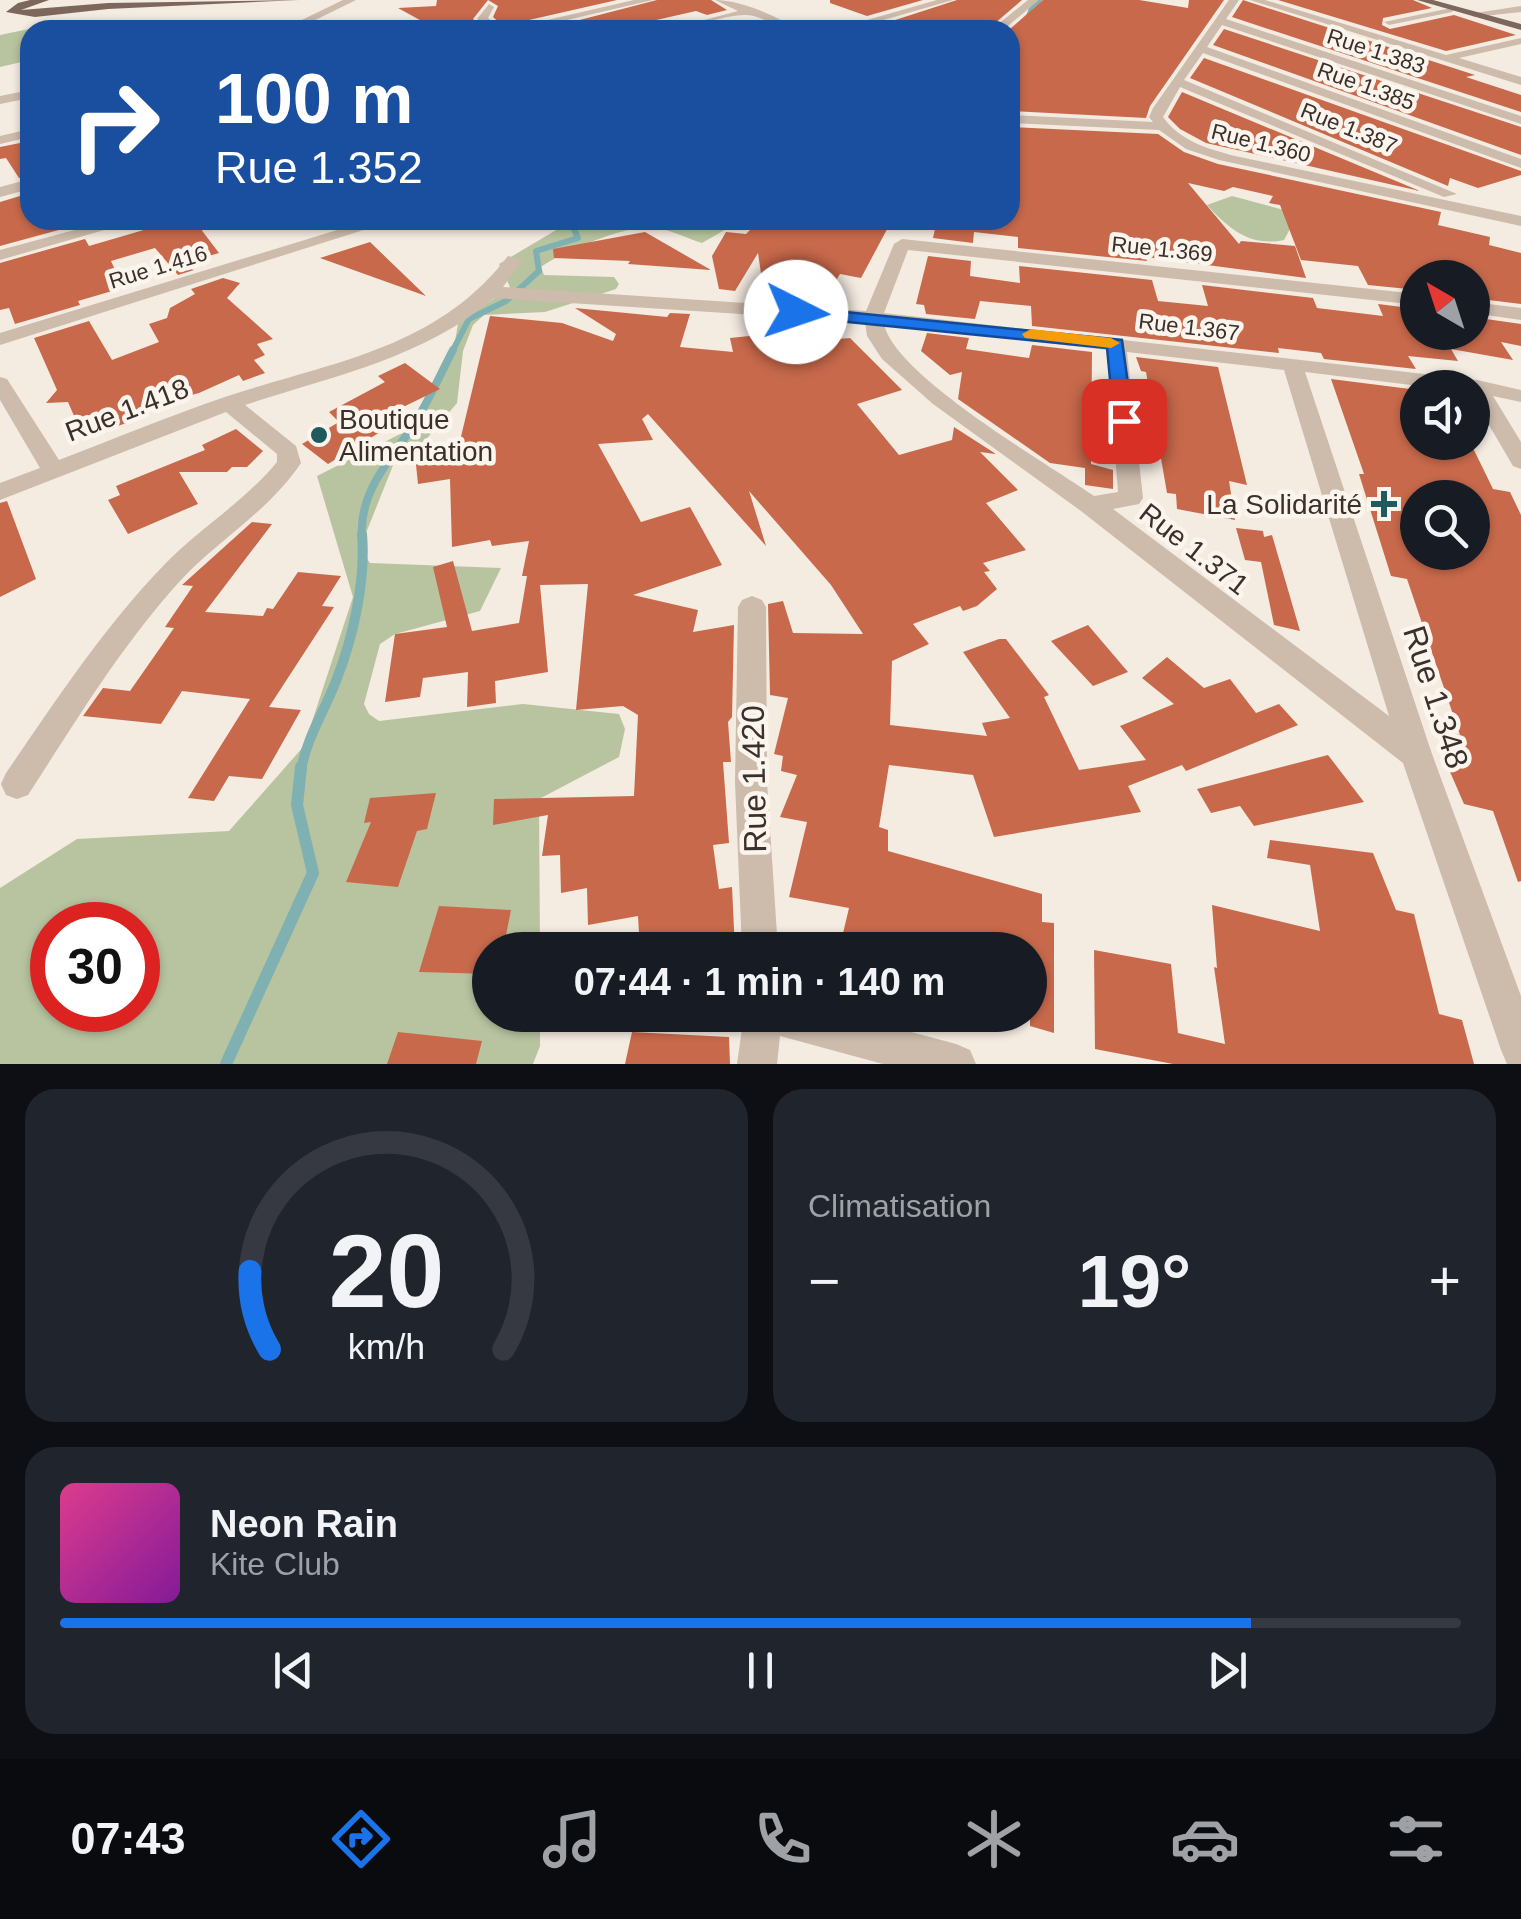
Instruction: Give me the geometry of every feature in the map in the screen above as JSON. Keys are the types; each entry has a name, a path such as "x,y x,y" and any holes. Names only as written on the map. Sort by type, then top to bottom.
{"main road":[{"path":"12,13 12,9 26,2 44,0"},
{"path":"0,19 108,6 294,0"},
{"path":"1422,0 1521,27"},
{"path":"52,12 71,1 108,6"},
{"path":"0,19 12,13 35,14"}],"street":[{"path":"308,20 352,0"},
{"path":"555,20 648,0"},
{"path":"720,0 770,20"},
{"path":"874,20 948,0"},
{"path":"1009,20 1034,0"},
{"path":"1161,126 1156,117 1176,81 1234,0"},
{"path":"1255,0 1521,81"},
{"path":"483,20 489,7"},
{"path":"1389,22 1452,9"},
{"path":"1474,14 1521,9"},
{"path":"713,20 750,11"},
{"name":"Rue 1.383","path":"1218,20 1521,120"},
{"path":"1446,58 1521,41"},
{"name":"Rue 1.385","path":"1198,46 1521,164"},
{"name":"Rue 1.387","path":"1176,81 1513,219"},
{"path":"1020,119 1161,126"},
{"name":"Rue 1.360","path":"1161,126 1193,147 1235,160 1513,219"},
{"path":"0,255 94,230"},
{"name":"Rue 1.416","path":"0,339 354,230"},
{"name":"Rue 1.369","path":"872,317 902,244 1400,298"},
{"path":"229,404 369,361 418,339 491,292 514,260"},
{"name":"Rue 1.367","path":"491,292 872,317 1400,377"},
{"path":"1490,310 1521,314"},
{"name":"Rue 1.371","path":"872,317 878,338 906,371 1090,505 1416,754"},
{"path":"1090,505 1131,498 1116,344"},
{"name":"Rue 1.348","path":"1292,364 1416,754 1521,1050"},
{"path":"0,382 54,471"},
{"name":"Rue 1.367","path":"1490,389 1521,396"},
{"name":"Rue 1.418","path":"0,492 229,404 288,451 289,463 276,482 172,574 86,683 17,784"},
{"path":"1490,408 1521,461"},
{"name":"Rue 1.420","path":"752,607 751,782 759,932"},
{"path":"757,1064 761,1032"},
{"path":"838,1032 956,1064"}],"green space":[{"path":"20,31 20,62 0,67 0,35"},
{"path":"1232,196 1335,224 1290,229 1284,240 1261,241 1232,228 1207,205"},
{"path":"556,230 630,230 594,241 541,267 544,275 614,277 619,284 616,289 545,312 484,315 473,325 463,351 457,403 423,443 396,458 360,548 370,563 501,568 480,611 395,634 380,644 364,704 379,721 523,704 619,714 625,729 619,757 539,799 540,932 472,932 472,1032 540,1032 533,1064 0,1064 0,888 77,839 229,831 304,746 353,597 317,476 416,426 454,347 458,324 510,287 499,264"},
{"path":"666,230 725,230 702,243"}],"building":[{"path":"437,0 488,0 474,20 420,20 398,8 436,6"},
{"path":"488,0 617,0 529,20 496,20 493,17 498,6"},
{"path":"657,0 711,0 727,10 707,15 696,11 656,20 580,20"},
{"path":"830,0 923,0 867,16"},
{"path":"957,0 1022,0 999,20 895,20"},
{"path":"1043,0 1139,0 1188,8 1189,0 1224,0 1150,106 1146,118 1020,112 1020,20"},
{"path":"1243,0 1475,75 1466,77 1521,95 1521,112 1232,17"},
{"path":"1278,0 1413,0 1432,8 1383,18 1382,25 1390,29 1454,15 1516,35 1446,51"},
{"path":"1224,29 1521,127 1521,155 1213,45"},
{"path":"1204,58 1521,171 1521,175 1478,188 1450,178 1448,186 1190,78"},
{"path":"1182,92 1420,191 1206,143 1180,129 1168,117"},
{"path":"1020,127 1158,134 1184,152 1218,164 1441,212 1438,225 1490,237 1489,245 1521,253 1521,304 1490,300 1490,260 1400,260 1400,288 1368,285 1358,266 1301,260 1280,205 1269,203 1273,196 1233,187 1224,191 1188,183 1239,244 1241,241 1295,246 1306,278 1146,257 1147,261 1018,248 1018,237 974,232 973,243 933,238 935,230 1020,230"},
{"path":"20,143 20,178 6,158 0,159 0,147"},
{"path":"20,196 20,230 59,230 0,246 0,202"},
{"path":"144,230 202,230 219,253 178,265 194,270 178,275 155,248 111,261 121,283 116,284 119,289 78,301 80,305 15,324 9,308 0,310 0,263 85,239 89,246"},
{"path":"750,230 887,230 861,278 840,274 835,282 812,263 794,282 816,304 765,301 758,253 735,291 719,289 712,256 726,232 746,234"},
{"path":"645,232 711,270 554,258 553,249"},
{"path":"370,242 426,296 320,258"},
{"path":"928,256 971,261 970,276 1020,283 1019,266 1152,280 1158,301 1208,306 1202,285 1313,298 1317,308 1383,316 1378,304 1400,307 1400,350 1452,350 1458,361 1408,356 1416,369 1324,359 1321,353 1278,348 1279,353 1032,326 1031,306 980,301 975,319 926,314 924,305 916,304"},
{"path":"223,278 240,283 227,298 273,339 257,344 265,355 254,360 265,373 243,381 239,375 199,393 161,403 135,414 138,419 112,428 109,422 81,432 68,402 46,403 57,390 34,338 89,321 112,360 159,342 149,324 167,318 170,308 195,294 191,289"},
{"path":"575,308 667,317 670,313 690,314 680,347 733,352 730,338 769,334 767,319 826,323 828,340 850,338 902,390 857,404 899,455 952,440 954,427 996,454 980,452 1018,490 986,503 1026,550 983,563 990,571 984,572 997,589 977,606 963,611 960,606 913,624 929,644 892,661 890,725 987,736 982,723 1010,718 963,652 1006,639 1049,695 1044,697 1079,770 1146,760 1120,726 1174,704 1142,678 1167,657 1204,688 1230,679 1256,713 1279,704 1298,725 1186,771 1182,765 1128,786 1141,812 994,837 973,775 889,765 879,827 888,830 888,851 1042,894 1042,922 1054,923 1054,1033 1047,1031 1047,932 843,932 849,908 789,897 807,822 780,817 797,775 781,771 783,756 774,754 788,698 770,695 768,604 783,601 793,633 863,634 831,585 749,491 766,546 648,414 642,419 653,440 598,444 641,522 690,507 722,565 633,595 698,610 693,632 734,625 732,717 728,722 731,762 723,762 729,843 713,845 719,889 732,887 734,932 639,932 638,916 588,925 587,888 561,893 560,855 542,856 548,815 493,825 494,799 634,796 638,715 623,706 576,710 588,584 540,585 548,672 495,681 496,703 467,707 468,672 423,678 420,697 385,702 395,634 447,627 433,567 453,561 472,631 519,623 529,541 492,546 490,540 452,547 450,479 418,484 415,455 458,449 490,316 562,323 613,341 616,334"},
{"path":"1490,320 1521,324 1521,346 1501,342 1513,360 1457,350 1490,350"},
{"path":"927,333 969,338 966,349 1029,358 1032,345 1092,352 1091,464 1113,470 1113,489 1085,485 1085,468 1050,463 958,399 962,372 950,375 921,351"},
{"path":"1136,357 1218,367 1247,485 1229,481 1235,520 1177,509 1176,494 1167,493 1146,372 1141,371"},
{"path":"405,363 440,389 399,409 408,415 328,464 302,444 339,422 329,412 385,382 378,376"},
{"path":"1331,379 1400,388 1400,460 1479,460 1489,480 1400,480 1400,570 1490,570 1490,483 1493,489 1510,492 1521,515 1521,881 1518,882 1493,811 1464,804 1444,758 1447,759 1440,730 1460,735 1407,579 1391,576 1359,474 1364,474"},
{"path":"236,429 263,451 247,467 232,467 227,472 179,472 198,504 128,534 108,500 120,495 116,486 205,450 202,445"},
{"path":"7,501 36,579 0,597 0,503"},
{"path":"252,522 272,524 205,612 263,616 267,608 273,609 298,572 341,576 322,606 334,607 269,707 301,710 262,779 229,776 214,801 188,798 250,699 182,691 161,724 83,716 103,688 130,691 174,628 165,627 193,586 182,585"},
{"path":"1236,528 1263,531 1264,537 1272,535 1300,631 1274,625 1261,562 1245,560"},
{"path":"1088,625 1128,672 1093,686 1051,641"},
{"path":"1328,755 1364,802 1254,826 1240,806 1211,813 1197,789"},
{"path":"436,793 427,829 417,831 398,887 346,882 371,822 364,823 370,798"},
{"path":"1270,840 1373,853 1396,910 1414,914 1439,1014 1462,1020 1474,1064 1173,1064 1095,1049 1094,950 1171,964 1178,1033 1225,1044 1214,967 1217,968 1212,905 1320,931 1310,865 1267,858"},
{"path":"439,906 511,910 507,932 472,932 472,973 419,972"},
{"path":"398,1032 482,1041 476,1064 387,1064"},
{"path":"632,1032 729,1037 730,1064 625,1064"}],"waterway":[{"path":"1026,23 1031,8 1040,0"},
{"path":"452,352 469,319 506,301 539,271 536,251 578,238 574,230"},
{"path":"301,770 353,628 362,571 365,505 453,350"},
{"path":"226,1064 313,873 297,805 301,767"}],"slow traffic":[{"path":"1031,334 1111,343"}],"place":[{"name":"Boutique Alimentation","path":"319,435"},
{"name":"La Solidarité","path":"1384,504"}],"route":[{"path":"796,312 1116,344 1124,421"}]}
